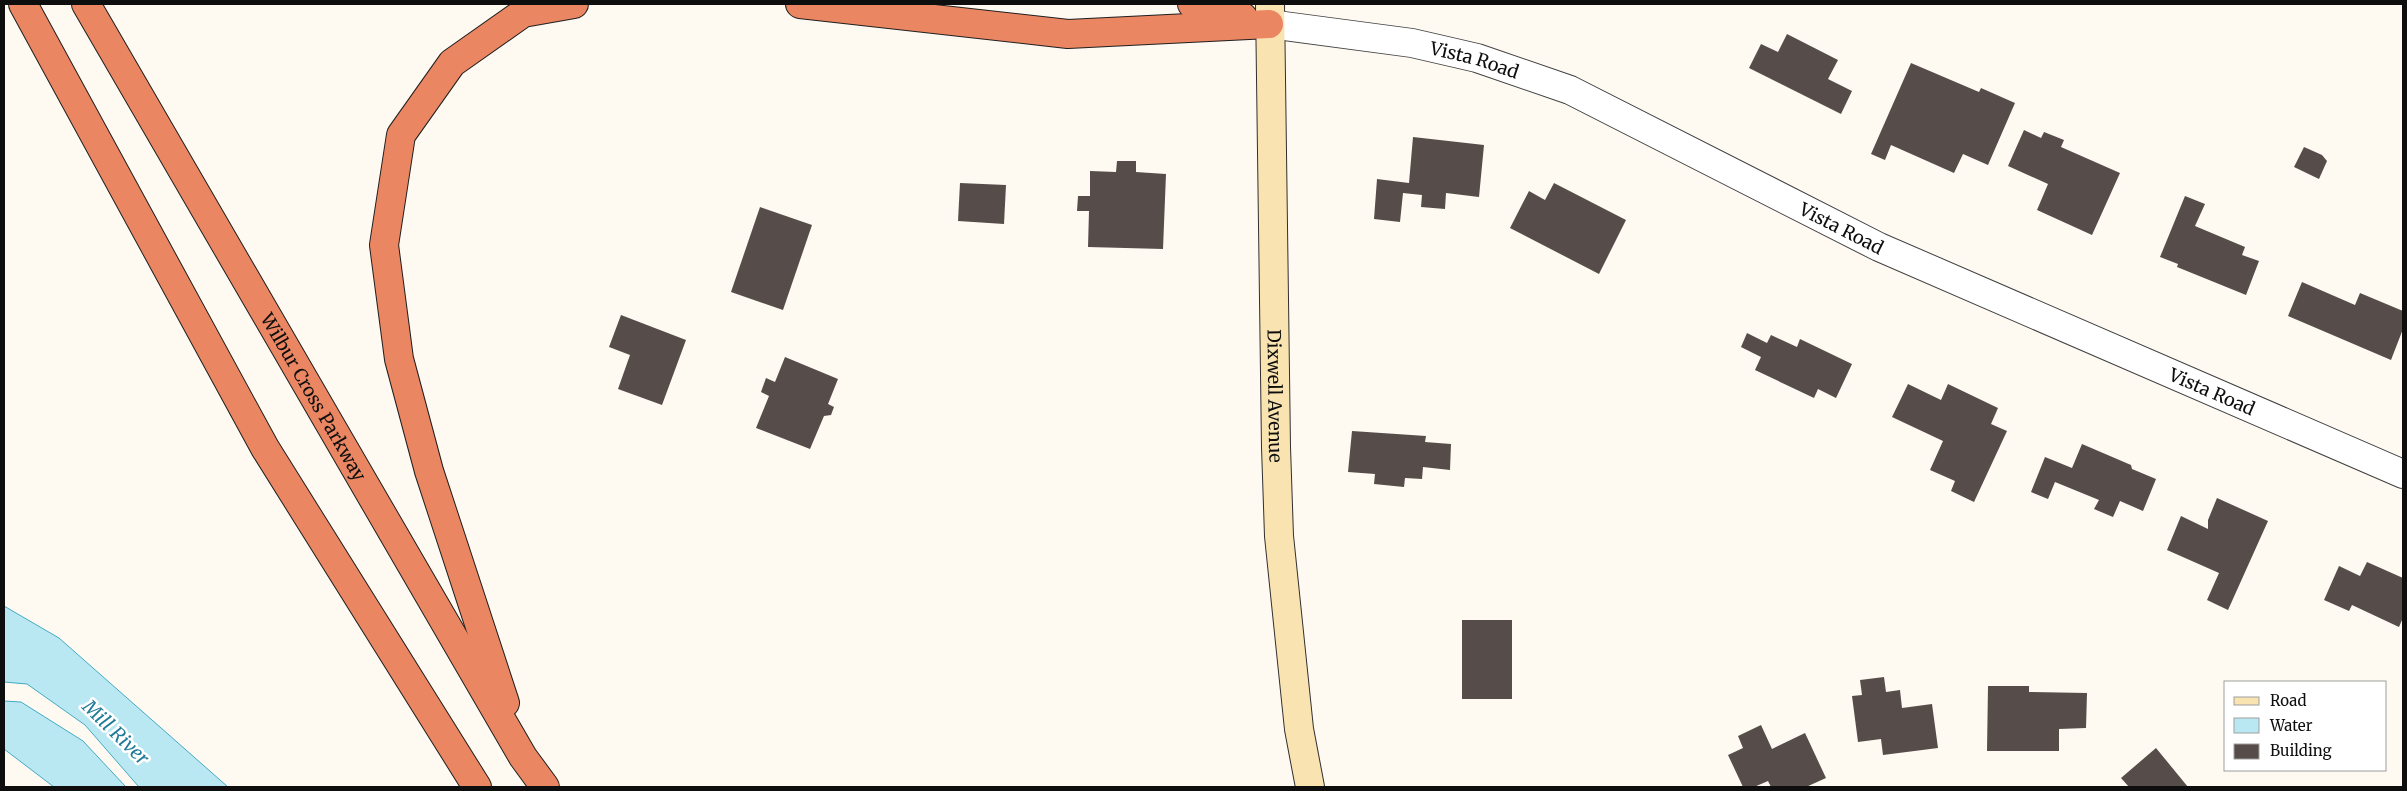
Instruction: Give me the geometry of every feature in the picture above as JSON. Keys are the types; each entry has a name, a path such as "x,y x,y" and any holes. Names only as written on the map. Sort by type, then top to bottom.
{"highway":[{"path":"23,4 265,448 477,787"},
{"name":"Wilbur Cross Parkway","path":"86,4 523,757 546,787"},
{"path":"523,757 424,452 399,359 384,245 401,135 452,63 523,13 574,4"},
{"path":"800,4 1068,34 1269,14"},
{"path":"1192,4 1269,14"}],"main road":[{"name":"Dixwell Avenue","path":"1269,14 1279,536 1300,729 1310,787"}],"street":[{"name":"Vista Road","path":"1269,14 1477,58 1570,90 1879,247 2403,474"}],"water":[{"name":"Mill River","path":"4,606 59,638 228,787 139,787 85,725 27,684 4,682"},
{"path":"4,701 21,702 83,741 126,787 54,787 4,749"}],"building":[{"path":"1787,34 1838,60 1828,79 1852,91 1841,114 1749,68 1761,44 1778,52"},
{"path":"1911,63 1979,92 1981,88 2015,103 1988,165 1963,154 1954,173 1891,145 1885,160 1871,154"},
{"path":"2024,130 2041,138 2044,132 2064,140 2061,147 2120,173 2092,235 2037,210 2048,184 2008,166"},
{"path":"1413,137 1484,145 1479,197 1446,193 1445,209 1421,207 1422,195 1403,193 1400,222 1374,219 1377,179 1409,183"},
{"path":"2304,147 2322,155 2327,161 2319,179 2294,167"},
{"path":"1117,161 1136,161 1136,172 1166,174 1163,249 1088,247 1089,211 1077,211 1078,196 1090,196 1090,171 1116,172"},
{"path":"960,183 1006,185 1004,224 958,221"},
{"path":"1554,183 1626,220 1599,274 1510,228 1529,191 1545,200"},
{"path":"2185,196 2205,204 2195,226 2245,247 2242,255 2259,261 2246,295 2177,267 2178,264 2160,257"},
{"path":"760,207 812,225 783,310 731,292"},
{"path":"2302,282 2355,305 2360,293 2403,311 2403,329 2391,360 2288,316"},
{"path":"621,315 686,340 662,405 618,389 630,355 609,347"},
{"path":"1747,333 1767,343 1771,335 1797,347 1800,339 1852,364 1836,398 1818,389 1814,398 1755,370 1761,357 1741,347"},
{"path":"785,357 838,379 828,404 834,407 831,415 824,416 810,449 756,428 769,396 761,392 766,378 775,382"},
{"path":"1908,384 1941,400 1948,384 1998,408 1991,424 2007,431 1974,502 1951,491 1955,481 1930,470 1943,441 1892,417"},
{"path":"1352,431 1426,436 1425,442 1451,444 1450,470 1423,467 1422,479 1405,478 1404,487 1374,484 1375,474 1348,472"},
{"path":"2082,444 2131,465 2132,469 2156,479 2143,511 2120,501 2113,517 2094,509 2099,500 2055,482 2048,499 2031,492 2045,457 2072,468"},
{"path":"2217,498 2268,521 2228,610 2207,600 2219,573 2167,550 2181,516 2208,529 2208,520"},
{"path":"2367,562 2403,578 2403,620 2399,627 2352,605 2349,611 2324,600 2339,566 2360,576"},
{"path":"1462,620 1512,620 1512,699 1462,699"},
{"path":"1884,677 1886,692 1900,690 1902,708 1932,704 1938,748 1883,755 1881,739 1858,742 1852,696 1862,695 1860,680"},
{"path":"1988,686 2029,686 2029,692 2087,693 2086,728 2059,729 2059,751 1987,751"},
{"path":"1761,725 1772,749 1805,733 1826,778 1806,787 1771,787 1768,781 1754,787 1743,787 1728,755 1743,748 1738,736"},
{"path":"2156,748 2188,787 2129,787 2121,778"}]}
